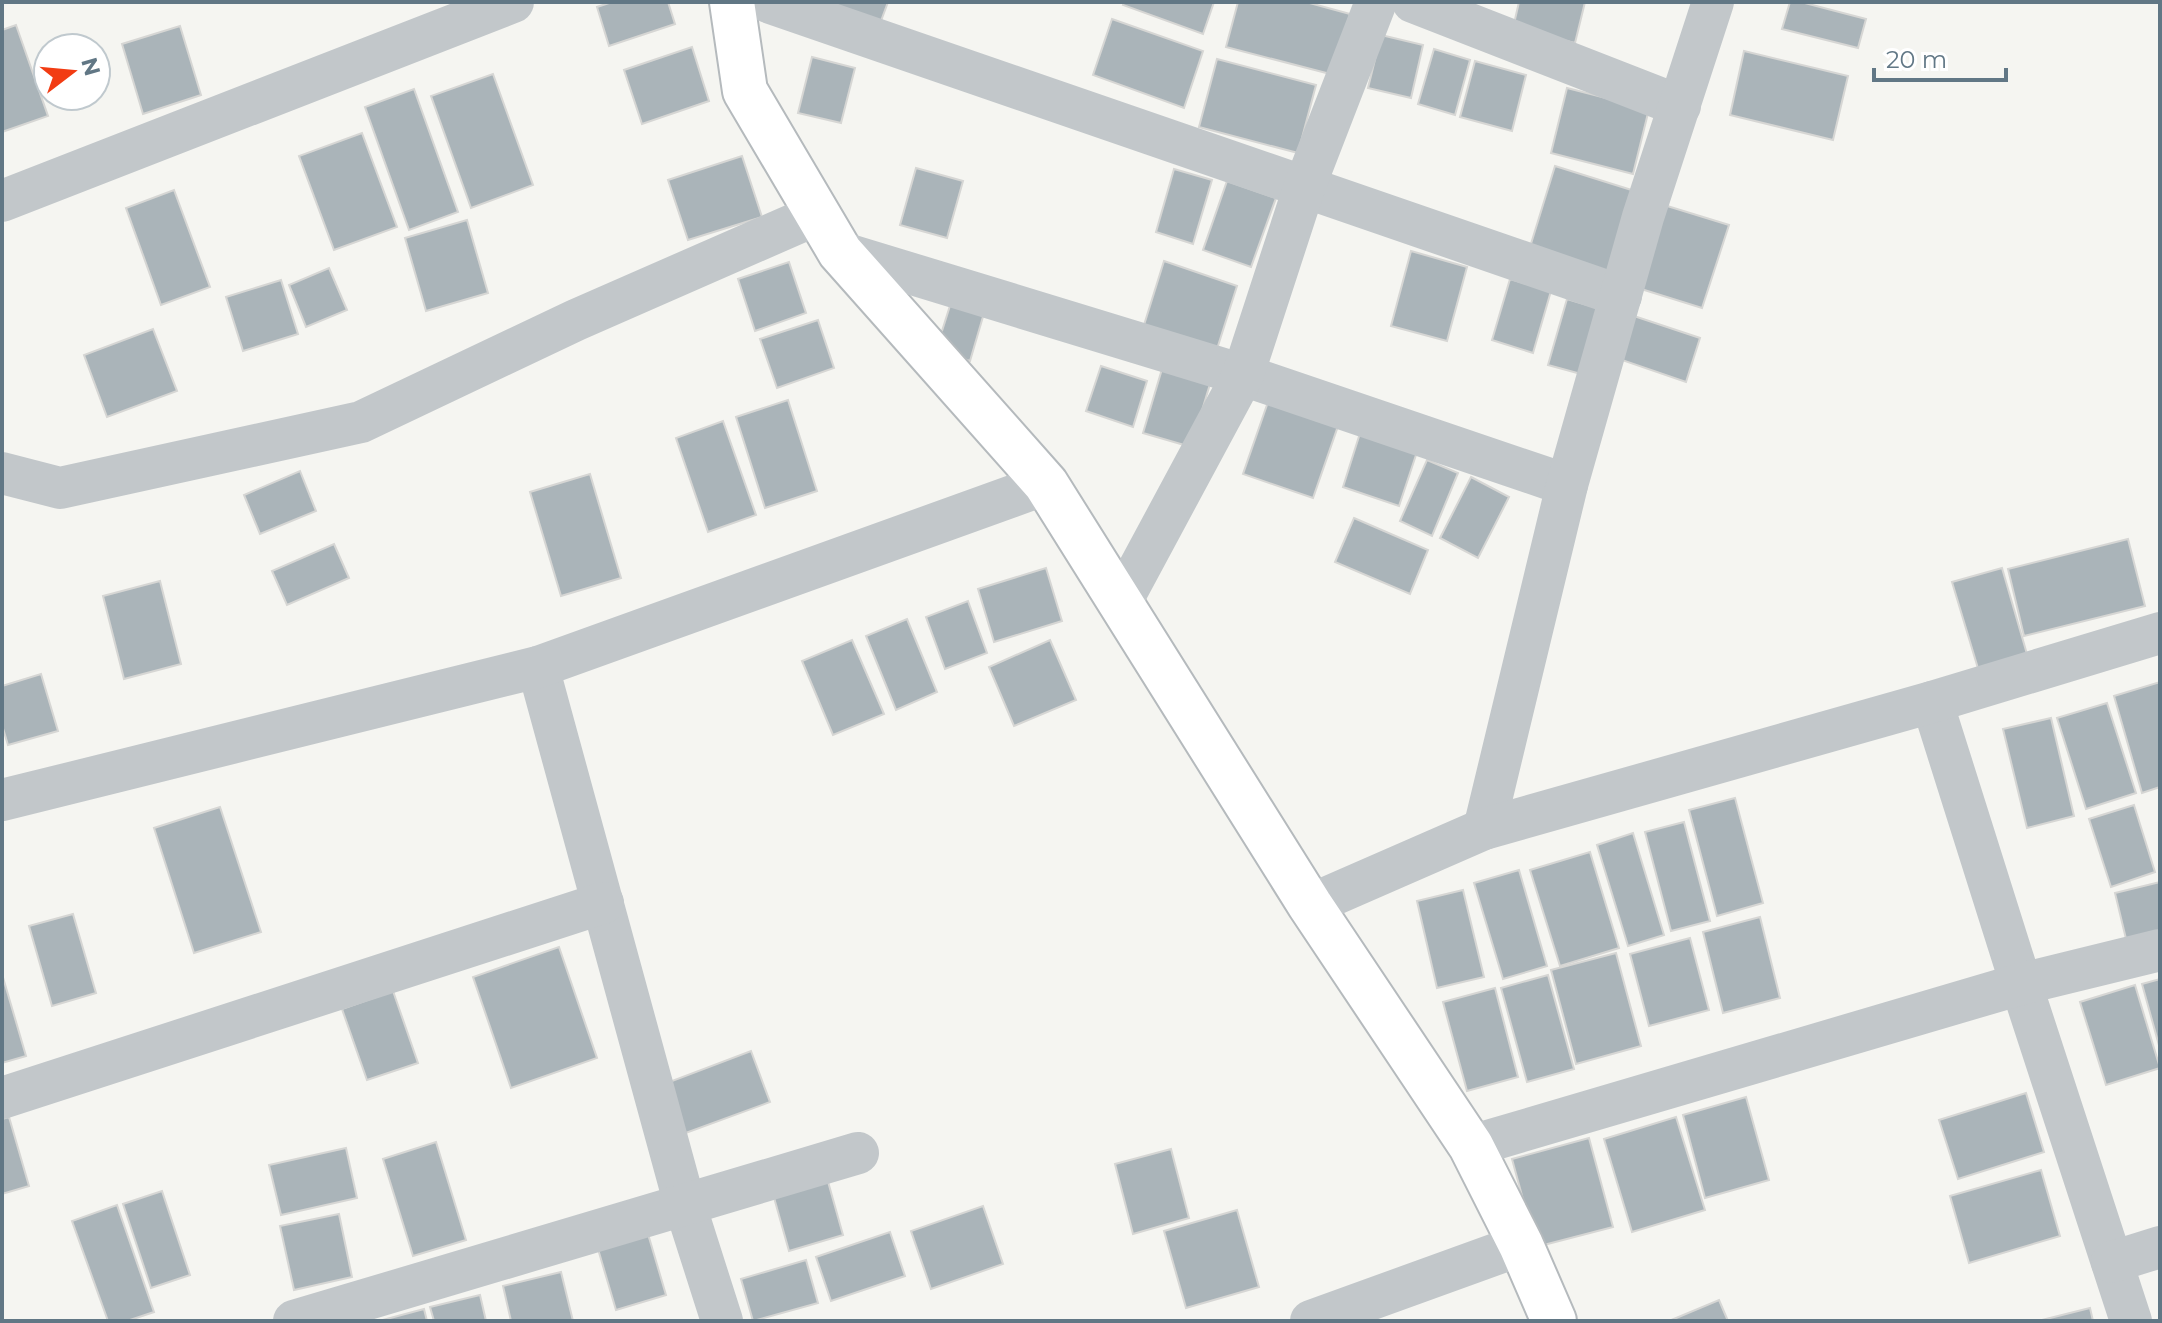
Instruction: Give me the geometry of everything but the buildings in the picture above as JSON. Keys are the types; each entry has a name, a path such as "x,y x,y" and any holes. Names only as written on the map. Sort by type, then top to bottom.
{"main road":[{"path":"732,2 745,91 840,252 1046,484 1310,905 1471,1146 1521,1245 1554,1321"}],"street":[{"path":"2,201 513,2"},
{"path":"768,2 1621,296"},
{"path":"1121,602 1243,375 1304,188 1376,2"},
{"path":"1413,2 1680,106"},
{"path":"1484,829 1567,485 1621,296 1713,2"},
{"path":"2,473 60,488 361,422 576,320 818,214"},
{"path":"840,252 1243,375 1567,485"},
{"path":"2,800 538,667 1046,484"},
{"path":"1310,905 1484,829 1932,702 2160,633"},
{"path":"538,667 685,1205 722,1321"},
{"path":"1932,702 2131,1321"},
{"path":"2,1098 603,903"},
{"path":"1471,1146 2021,984 2160,950"},
{"path":"294,1321 858,1153"},
{"path":"1311,1321 1521,1245"},
{"path":"2112,1262 2160,1247"}]}
